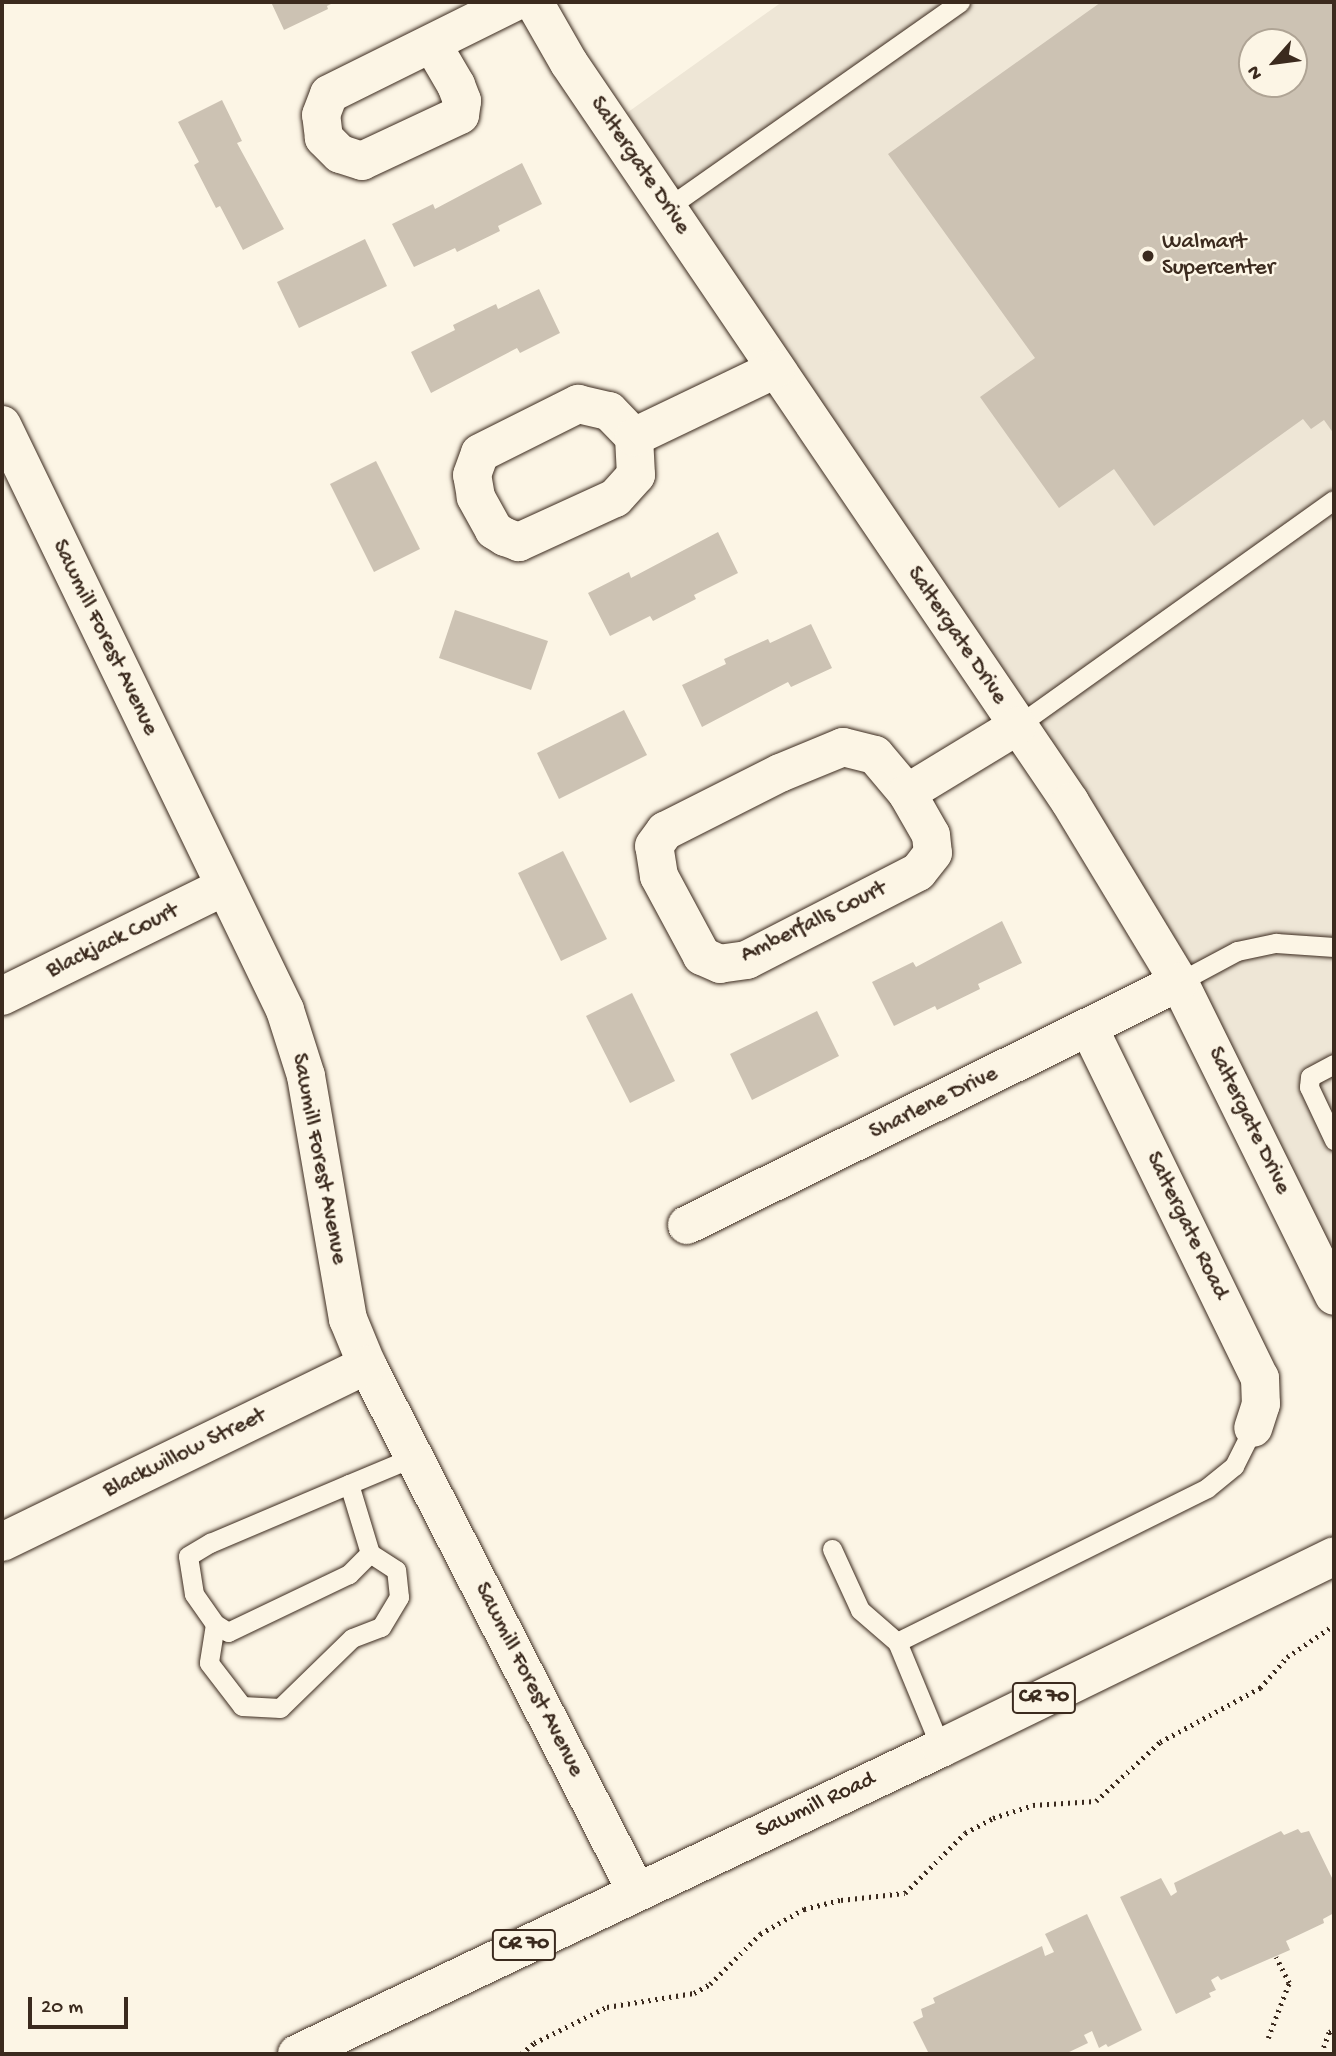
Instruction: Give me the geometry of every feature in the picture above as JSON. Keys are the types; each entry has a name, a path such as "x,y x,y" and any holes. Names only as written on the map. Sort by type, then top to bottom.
{"street":[{"path":"432,44 514,2"},
{"name":"Saltergate Drive","path":"534,2 569,63 1070,802 1180,982 1334,1296"},
{"path":"634,437 776,369"},
{"name":"Sawmill Forest Avenue","path":"5,439 285,1010 302,1063 319,1142 348,1318 368,1365 636,1891"},
{"path":"906,793 1017,726"},
{"name":"Amberfalls Court","path":"843,747 875,755 906,793 931,835 933,853 918,872 747,960 720,964 702,956 659,876 654,846 665,831 780,773 843,747"},
{"name":"Blackjack Court","path":"2,996 224,887"},
{"name":"Sharlene Drive","path":"687,1225 1180,982"},
{"name":"Saltergate Road","path":"1089,1028 1260,1378 1261,1404 1253,1428"},
{"name":"Blackwillow Street","path":"2,1542 368,1365"},
{"name":"Sawmill Road","path":"298,2054 941,1748 1334,1556"}],"lane":[{"path":"667,208 960,2"},
{"path":"1017,726 1334,500"},
{"path":"1180,982 1237,951 1276,943 1334,947"},
{"path":"1334,1064 1310,1077 1309,1087 1334,1140"},
{"path":"897,1642 1207,1488 1234,1466 1253,1428"},
{"path":"370,1553 349,1574 228,1632 215,1624 194,1594 188,1556 210,1543 414,1457"},
{"path":"215,1624 209,1663 217,1674 242,1706 280,1708 352,1639 381,1627 399,1597 397,1570 370,1553 349,1484"},
{"path":"832,1549 860,1611 897,1642 941,1748"}],"path":[{"path":"521,2054 534,2043 607,2007 694,1993 710,1984 760,1934 804,1909 841,1900 905,1893 965,1833 993,1818 1034,1805 1096,1801 1160,1742 1260,1688 1287,1657 1334,1625"},
{"path":"1268,2038 1289,1983 1276,1957"},
{"path":"1321,2054 1329,2032 1334,2030"}],"shaded area":[{"path":"782,2 1334,2 1334,1296 1180,982 610,125"}],"building":[{"path":"271,2 335,2 327,6 328,9 284,30"},
{"name":"Walmart Supercenter","path":"1101,2 1334,2 1334,434 1324,420 1311,429 1303,419 1154,526 1114,469 1059,508 980,397 1035,358 888,154"},
{"path":"222,100 242,141 237,143 284,229 243,250 220,206 216,208 194,165 199,162 178,122"},
{"path":"522,163 542,204 498,226 500,231 457,252 455,248 414,267 392,224 433,204 435,209"},
{"path":"365,239 387,286 299,328 277,282"},
{"path":"539,289 560,333 520,353 517,348 431,393 411,352 455,330 453,325 496,304 498,309"},
{"path":"376,461 420,549 374,572 330,484"},
{"path":"718,532 738,573 694,595 696,599 653,621 650,616 610,636 588,593 629,572 631,578"},
{"path":"455,610 548,641 531,690 439,658"},
{"path":"811,624 832,668 791,687 788,682 702,727 682,685 726,664 724,659 768,639 770,643"},
{"path":"624,710 647,755 559,799 537,753"},
{"path":"563,851 607,939 561,961 518,873"},
{"path":"1002,921 1022,963 978,984 980,989 937,1010 935,1006 894,1026 872,982 913,962 916,967"},
{"path":"632,993 675,1081 630,1103 586,1016"},
{"path":"817,1011 839,1056 752,1100 730,1054"},
{"path":"1298,1829 1301,1833 1309,1831 1334,1882 1334,1913 1323,1919 1324,1923 1286,1941 1290,1950 1221,1980 1218,1976 1211,1980 1216,1990 1209,1993 1211,1997 1176,2014 1120,1897 1161,1878 1171,1896 1177,1892 1174,1883 1281,1831 1284,1835"},
{"path":"1087,1914 1142,2030 1108,2047 1106,2044 1099,2048 1092,2031 1084,2035 1088,2043 1065,2054 929,2054 913,2022 923,2017 921,2009 935,2003 933,1998 1042,1946 1045,1956 1054,1952 1045,1934"}],"place":[{"name":"Walmart Supercenter","path":"1148,256"}]}
